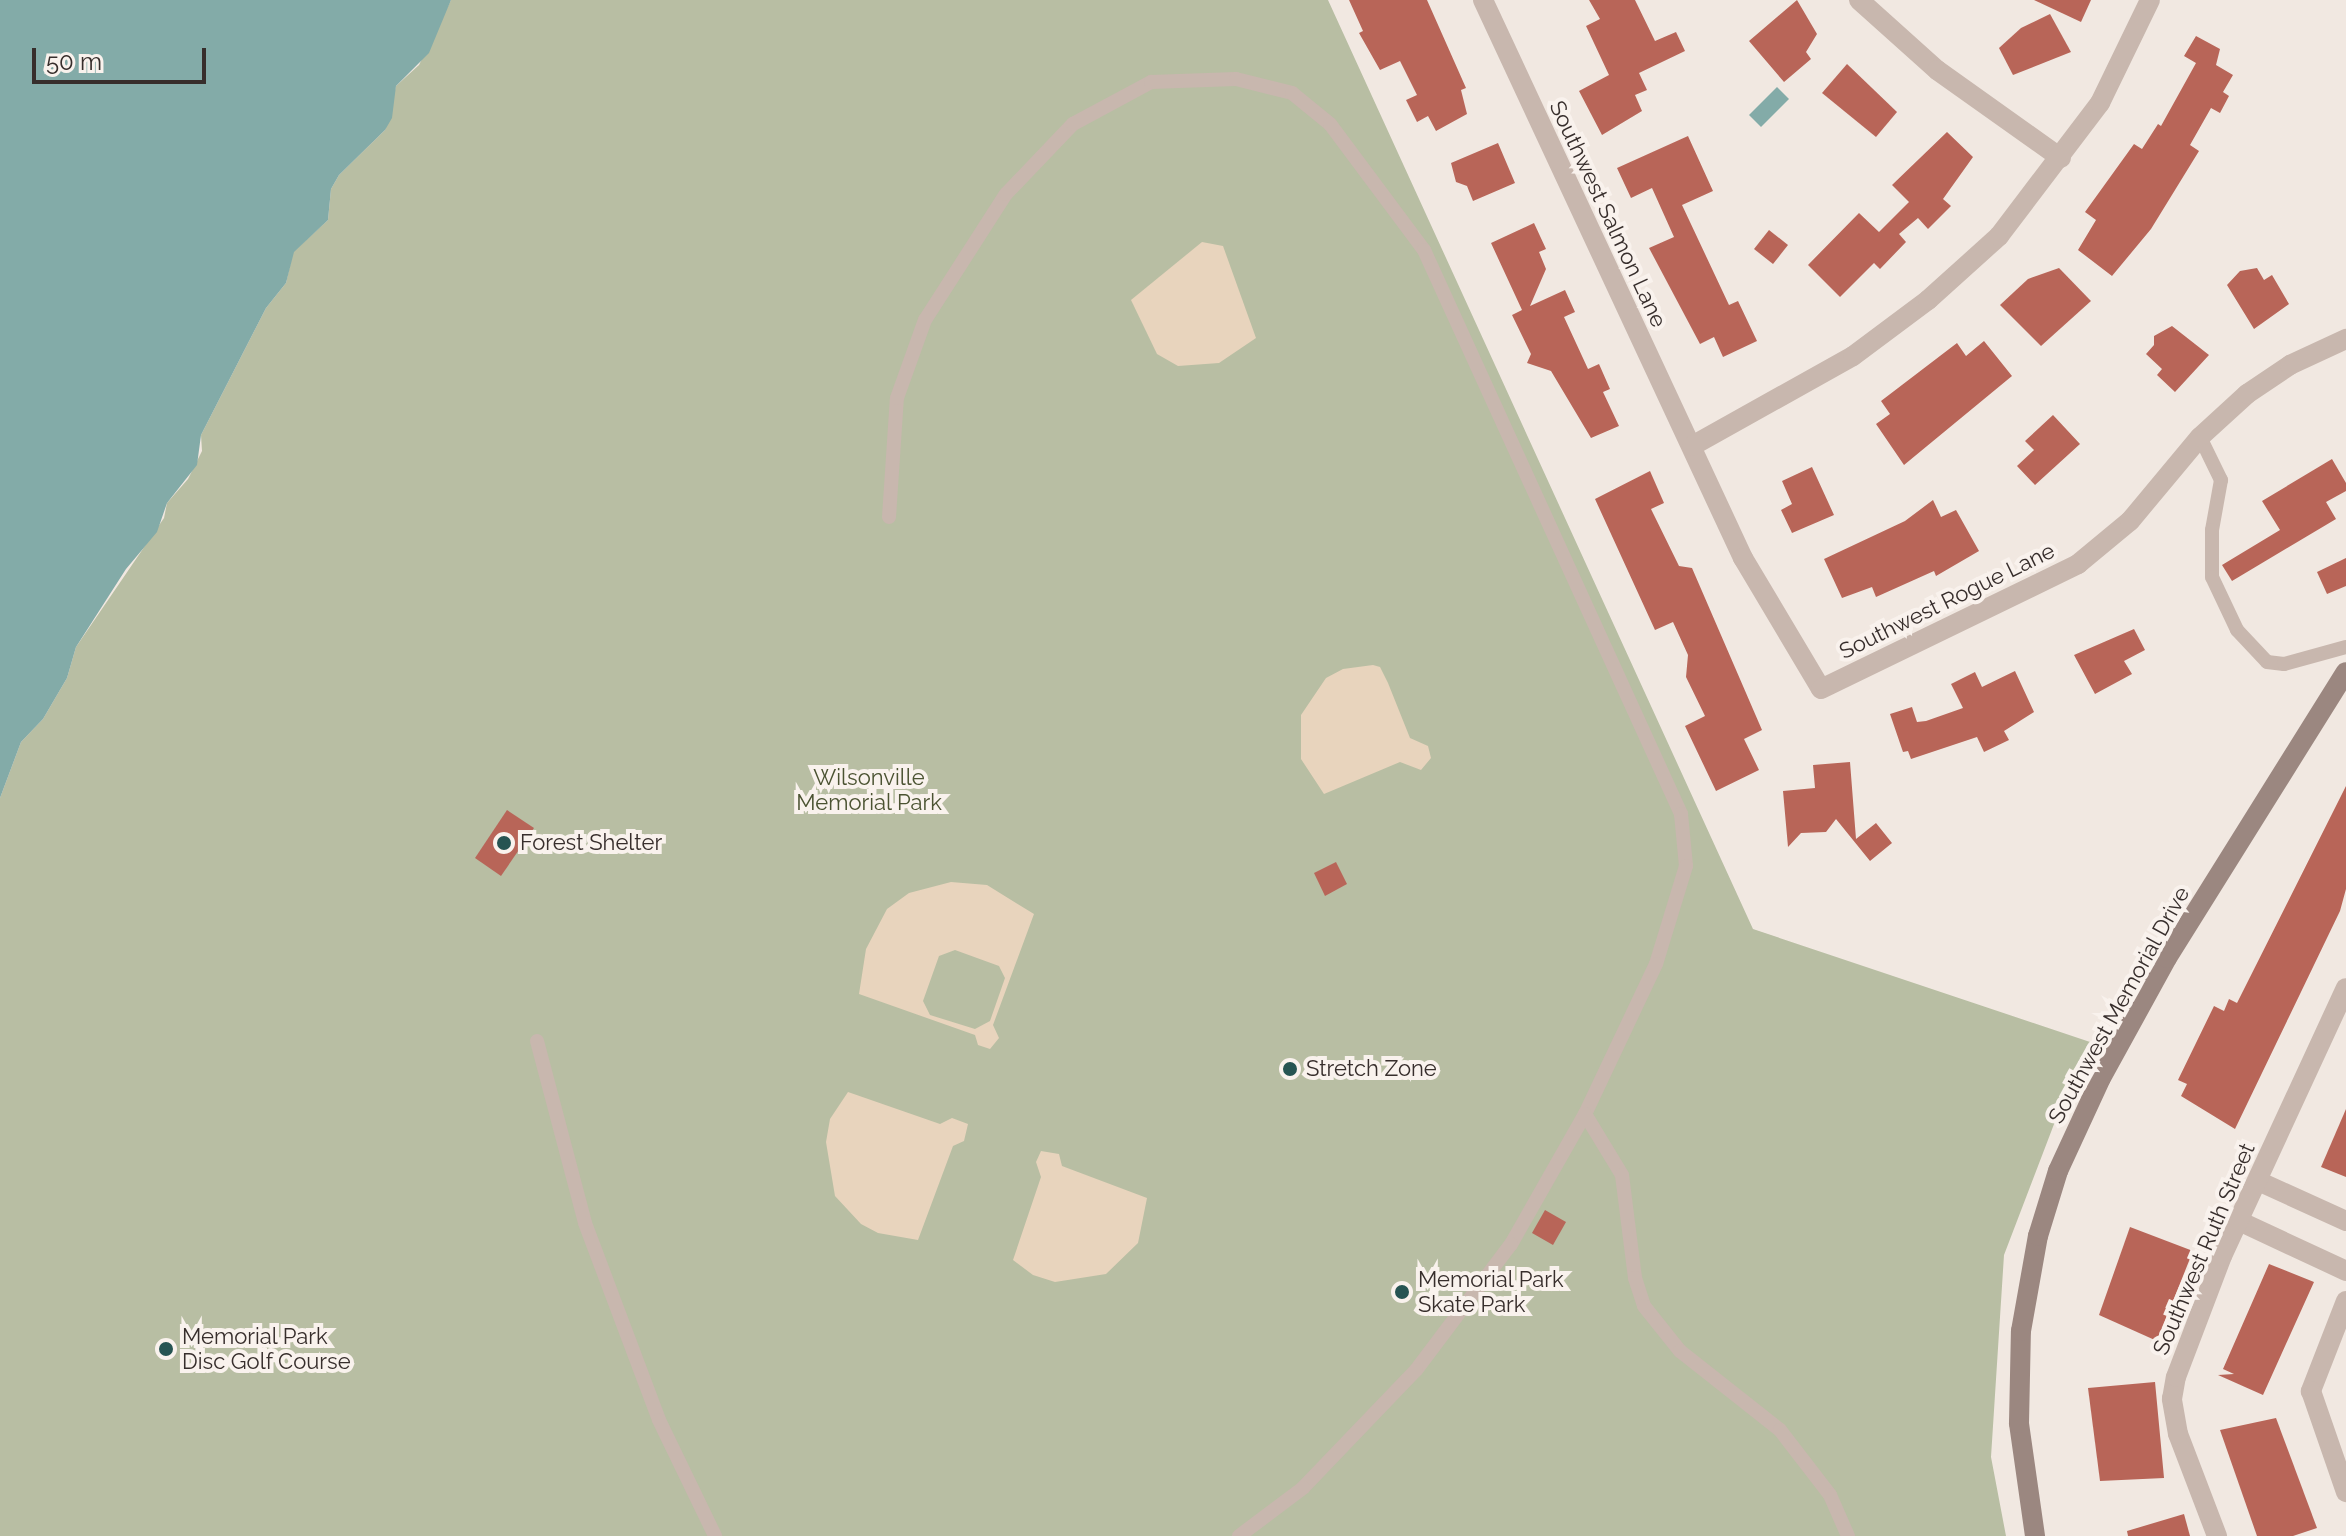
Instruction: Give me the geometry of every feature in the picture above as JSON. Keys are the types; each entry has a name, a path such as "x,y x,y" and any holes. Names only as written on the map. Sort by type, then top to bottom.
{"street":[{"name":"Southwest Salmon Lane","path":"1483,0 1760,592 1821,689"},
{"path":"1859,0 1925,61 2061,158"},
{"path":"1692,446 1806,387 1908,316 1999,236 2100,103 2150,0"},
{"name":"Southwest Rogue Lane","path":"1821,689 2078,564 2130,521 2200,437 2269,378 2346,339"},
{"name":"Southwest Memorial Drive","path":"2035,1536 2019,1423 2021,1331 2036,1248 2058,1171 2095,1090 2167,958 2346,672"},
{"name":"Southwest Ruth Street","path":"2217,1536 2178,1434 2172,1399 2176,1377 2239,1221 2346,988"},
{"path":"2258,1181 2346,1221"},
{"path":"2239,1221 2346,1271"},
{"path":"2346,1301 2311,1391 2346,1492"}],"lane":[{"path":"889,517 897,398 925,320 1006,194 1073,124 1151,82 1186,78 1236,79 1292,93 1330,124 1424,250 1681,814 1686,866 1656,964 1585,1114 1511,1244 1416,1370 1303,1488 1239,1536"},
{"path":"2200,437 2221,480 2212,530 2212,577 2237,630 2267,662 2284,664 2346,647"},
{"path":"537,1041 585,1223 659,1420 715,1536"},
{"path":"1585,1114 1622,1175 1635,1278 1644,1306 1680,1351 1780,1430 1830,1495 1848,1536"}],"green space":[{"name":"Wilsonville Memorial Park","path":"451,0 1328,0 1753,929 2096,1044 2064,1098 2004,1255 1991,1457 2006,1536 0,1536 0,798 21,742 43,719 67,678 76,647 164,518 167,503 188,479 202,451 201,435 266,308 286,283 293,252 328,220 331,189 339,175 385,130 396,86 419,65"}],"sand":[{"path":"1202,242 1223,246 1256,338 1219,363 1178,366 1157,354 1131,300"},
{"path":"1380,667 1410,738 1428,746 1431,758 1421,770 1400,762 1324,794 1301,759 1301,715 1326,678 1343,669"},
{"path":"951,882 987,885 1034,914 993,1025 999,1038 990,1049 978,1045 975,1035 859,994 866,949 887,909 909,893","holes":["955,950 999,966 1005,978 990,1021 975,1029 930,1015 923,1001 939,956"]},
{"path":"848,1092 940,1124 952,1118 968,1124 964,1141 953,1146 918,1240 878,1233 861,1224 835,1196 826,1142 830,1119"},
{"path":"1041,1151 1059,1154 1062,1166 1147,1198 1138,1243 1106,1274 1055,1282 1033,1275 1013,1260 1041,1177 1036,1162"}],"water":[{"path":"0,0 451,0 429,53 396,86 392,118 385,130 339,175 331,189 328,220 294,252 286,283 266,308 201,435 197,465 167,503 157,532 126,569 76,647 67,678 43,719 21,742 0,798"},
{"path":"1777,87 1789,99 1761,127 1749,115"}],"building":[{"path":"1349,0 1427,0 1466,88 1461,90 1467,114 1436,131 1428,116 1417,122 1406,100 1417,95 1400,61 1380,70 1359,33 1363,31"},
{"path":"1589,0 1635,0 1655,41 1676,32 1685,51 1639,73 1647,90 1635,95 1642,111 1602,135 1579,91 1609,75 1586,26 1600,19"},
{"path":"1797,0 1817,34 1806,52 1811,59 1784,82 1749,41"},
{"path":"2034,0 2091,0 2081,22"},
{"path":"2050,14 2071,52 2013,75 1999,48 2021,28"},
{"path":"2196,36 2220,49 2216,65 2233,75 2223,92 2229,96 2220,113 2211,108 2190,145 2199,151 2151,229 2112,276 2078,250 2096,220 2085,212 2134,144 2142,149 2158,124 2161,126 2196,63 2184,56"},
{"path":"1847,64 1897,112 1876,137 1822,93"},
{"path":"1947,132 1973,157 1943,199 1951,206 1928,229 1918,218 1899,234 1906,242 1880,269 1874,263 1840,297 1808,265 1859,213 1879,232 1909,202 1892,185"},
{"path":"1688,136 1713,191 1682,205 1729,305 1738,301 1757,341 1723,357 1714,337 1700,344 1649,248 1674,237 1652,188 1631,198 1617,168"},
{"path":"1498,143 1515,183 1473,201 1467,186 1456,182 1451,163"},
{"path":"1534,223 1546,249 1539,252 1546,269 1530,306 1565,290 1575,312 1564,317 1588,369 1599,364 1610,389 1603,392 1619,426 1591,438 1551,371 1527,363 1531,354 1512,315 1522,310 1491,243"},
{"path":"1769,230 1788,245 1773,264 1754,249"},
{"path":"2059,268 2091,301 2041,346 2000,305 2028,279"},
{"path":"2257,268 2264,280 2272,275 2289,304 2254,329 2227,285 2240,271"},
{"path":"2172,326 2209,355 2175,392 2157,375 2162,369 2146,354 2154,345 2154,336"},
{"path":"1984,341 2012,376 1904,465 1876,424 1890,414 1881,401 1957,343 1966,356"},
{"path":"2053,415 2080,444 2035,485 2017,466 2034,450 2025,441"},
{"path":"2332,459 2346,483 2346,491 2326,502 2336,519 2232,581 2222,565 2280,530 2262,501"},
{"path":"1812,467 1834,515 1792,533 1781,510 1792,504 1782,481"},
{"path":"1650,471 1664,503 1651,509 1679,566 1692,568 1762,730 1744,739 1759,770 1716,791 1685,726 1705,716 1686,677 1688,655 1673,622 1655,630 1595,499"},
{"path":"1933,500 1941,517 1956,510 1979,551 1936,576 1934,571 1876,597 1872,587 1842,598 1824,559 1905,521"},
{"path":"2346,558 2346,586 2327,594 2317,572"},
{"path":"2134,629 2145,650 2124,661 2132,674 2095,694 2074,655"},
{"path":"2015,671 2034,712 2004,731 2009,740 1984,752 1977,737 1911,759 1908,751 1903,752 1890,714 1912,707 1917,722 1926,721 1963,708 1951,684 1975,672 1982,687"},
{"path":"1850,762 1856,839 1876,823 1892,843 1870,861 1836,819 1826,832 1801,833 1788,847 1783,791 1815,788 1813,765"},
{"path":"2346,786 2346,889 2340,911 2235,1129 2181,1096 2187,1084 2178,1080 2214,1006 2224,1011 2229,999 2237,1003"},
{"name":"Forest Shelter","path":"507,810 534,828 501,876 475,858"},
{"path":"1336,862 1347,884 1325,896 1314,873"},
{"path":"2346,1109 2346,1177 2321,1167"},
{"path":"1545,1210 1566,1222 1553,1245 1532,1233"},
{"path":"2130,1227 2193,1251 2157,1341 2099,1315"},
{"path":"2269,1264 2314,1282 2263,1395 2218,1375 2234,1374 2223,1369"},
{"path":"2155,1382 2164,1478 2100,1481 2088,1388"},
{"path":"2276,1418 2317,1528 2293,1536 2257,1536 2220,1430"},
{"path":"2184,1514 2190,1536 2128,1536 2127,1531"}],"place":[{"name":"Forest Shelter","path":"504,843"},
{"name":"Stretch Zone","path":"1290,1069"},
{"name":"Memorial Park Skate Park","path":"1402,1292"},
{"name":"Memorial Park Disc Golf Course","path":"166,1349"}]}
